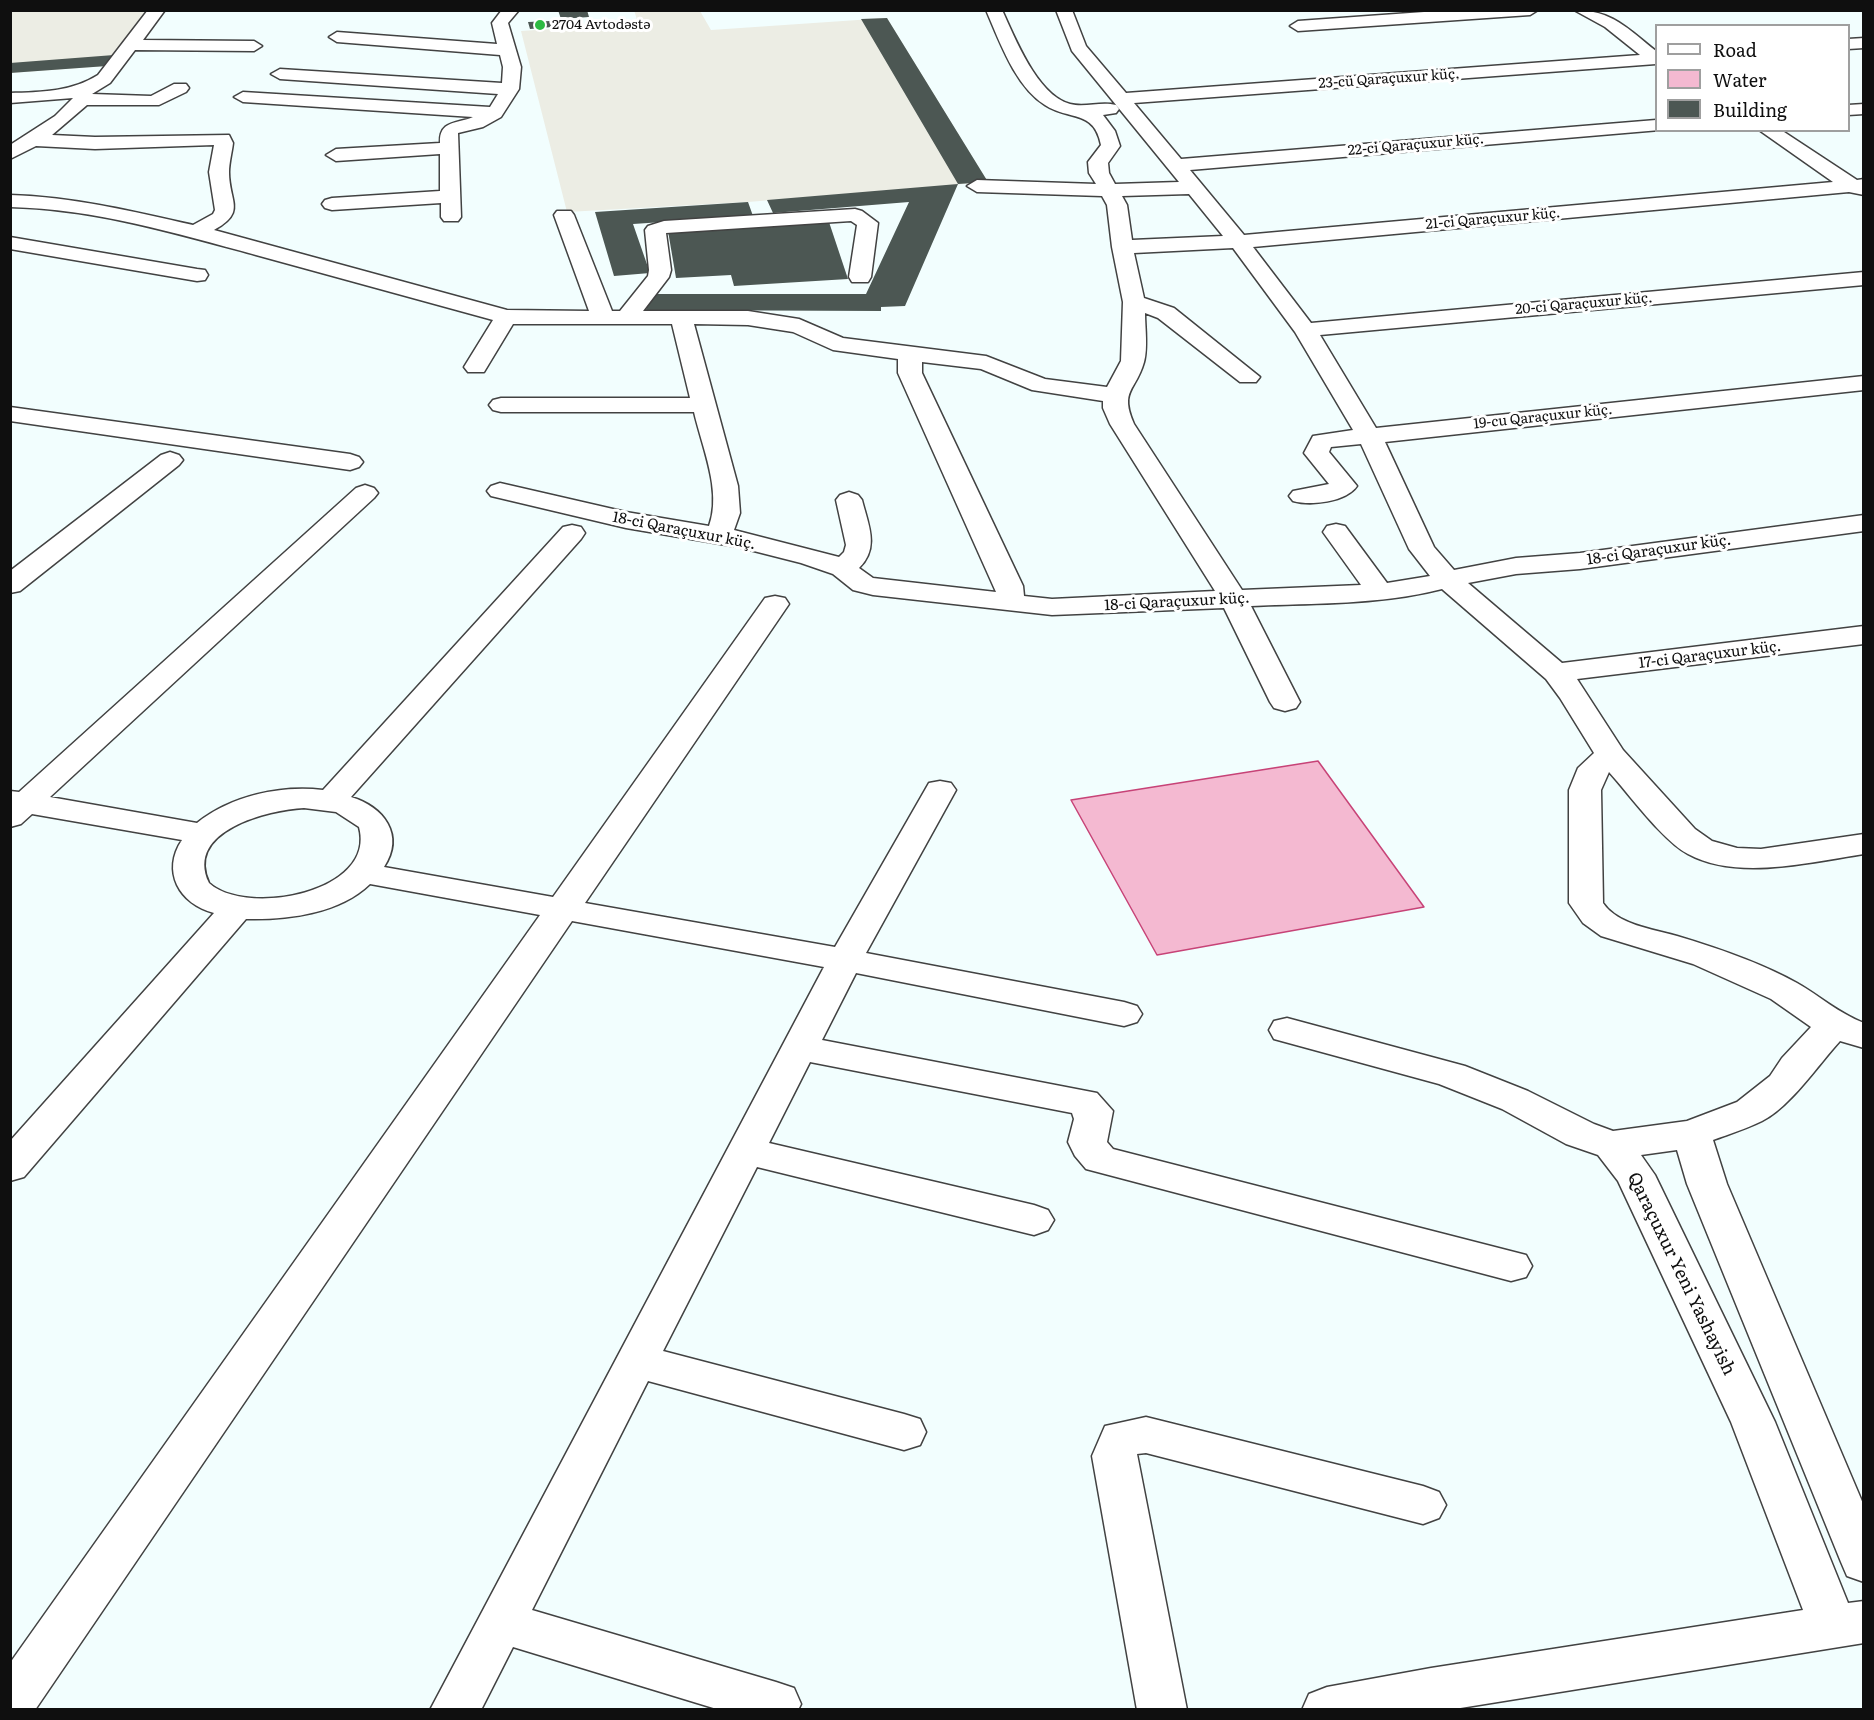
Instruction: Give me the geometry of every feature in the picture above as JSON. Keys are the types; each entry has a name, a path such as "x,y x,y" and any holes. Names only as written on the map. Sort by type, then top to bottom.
{"street":[{"path":"10,153 33,140 70,112 81,95 104,79 157,10"},
{"name":"23-cü Qaraçuxur küç.","path":"994,10 1015,56 1045,98 1057,106 1088,111 1125,104 1655,59"},
{"path":"1064,10 1078,47 1239,242 1305,330 1382,458 1422,549 1448,580 1556,673 1611,755 1684,836 1700,848 1717,855 1761,859 1863,844"},
{"path":"1298,26 1530,10"},
{"path":"1582,10 1611,24 1655,58"},
{"path":"451,217 449,133 453,128 476,123 495,113 510,89 512,67 500,23 515,12"},
{"path":"337,29 507,50"},
{"path":"132,45 254,46"},
{"path":"280,74 510,89"},
{"path":"10,98 81,95 151,101 159,100 180,88"},
{"path":"243,97 495,113"},
{"path":"1088,111 1098,120 1110,140 1111,146 1098,162 1099,173 1117,205 1122,247 1134,303 1132,361 1115,395 1115,408 1122,424 1233,598 1285,702"},
{"name":"22-ci Qaraçuxur küç.","path":"1176,165 1655,126"},
{"path":"1771,132 1860,188"},
{"path":"33,140 94,143 222,139 224,143 219,172 225,210 221,218 196,232"},
{"path":"336,155 450,148"},
{"path":"976,186 1065,191 1195,188"},
{"name":"21-ci Qaraçuxur küç.","path":"1122,247 1239,242 1860,188"},
{"path":"332,204 451,195"},
{"path":"10,201 51,202 108,211 196,232 506,318 748,318 787,323 827,341 910,355 986,363 1040,386 1115,395"},
{"path":"564,215 603,317"},
{"path":"627,317 658,277 660,270 655,230 664,227 855,215 868,223 860,277"},
{"path":"10,243 197,275"},
{"name":"20-ci Qaraçuxur küç.","path":"1305,330 1863,278"},
{"path":"1134,303 1166,313 1248,377"},
{"path":"681,317 727,502 727,513 719,536"},
{"path":"476,367 506,318"},
{"path":"910,355 910,373 1009,586 1012,604"},
{"name":"19-cu Qaraçuxur küç.","path":"1302,496 1336,491 1344,486 1316,453 1322,441 1863,384"},
{"path":"501,405 704,405"},
{"path":"10,414 350,462"},
{"path":"10,585 170,460"},
{"name":"18-ci Qaraçuxur küç.","path":"500,491 626,520 719,536 811,557 843,568 863,584 873,587 1052,607 1119,606 1411,589 1516,566 1580,561 1863,523"},
{"path":"16,806 365,493"},
{"path":"843,568 857,555 860,545 849,500"},
{"path":"1336,532 1380,592"},
{"path":"331,800 572,533"},
{"path":"10,1704 775,604"},
{"name":"17-ci Qaraçuxur küç.","path":"1556,673 1863,635"},
{"path":"1287,1030 1452,1075 1515,1100 1580,1134 1612,1145 1692,1134 1750,1111 1784,1085 1795,1067 1849,1030 1775,987 1705,956 1613,928 1595,916 1586,903 1585,790 1594,768 1611,755"},
{"path":"455,1710 845,960 940,790"},
{"path":"304,798 331,800 355,808 371,821 379,837 376,855 363,873 336,892 292,907 237,908 207,897 199,892 189,879 186,864 191,849 202,834 222,819 275,800 304,798"},
{"path":"16,806 202,834"},
{"path":"363,873 845,960 1124,1014"},
{"path":"10,1167 237,908"},
{"path":"799,1048 1084,1102 1094,1111 1094,1121 1087,1140 1089,1150 1100,1159 1511,1266"},
{"path":"1692,1134 1707,1184 1863,1562"},
{"name":"Qaraçuxur Yeni Yashayish","path":"1327,1710 1431,1690 1849,1625 1635,1175 1612,1145"},
{"path":"746,1151 1034,1220"},
{"path":"636,1361 904,1432"},
{"path":"1162,1710 1114,1456 1121,1439 1146,1435 1423,1505"},
{"path":"500,1622 776,1704"}],"shaded area":[{"path":"634,10 700,11 711,30 887,18 988,182 748,202 567,212 521,31 638,23"},
{"path":"11,11 145,11 107,66 11,73"}],"water":[{"path":"1318,761 1424,907 1157,955 1071,800"}],"building":[{"path":"558,10 587,10 589,17 561,19"},
{"path":"887,18 988,182 958,184 861,19"},
{"path":"550,21 552,27 530,29 528,22"},
{"path":"114,55 107,66 10,73 10,63"},
{"path":"958,184 905,306 881,307 881,311 646,310 650,294 866,294 909,202 773,213 767,200"},
{"path":"748,202 753,216 633,224 650,273 614,276 595,212"},
{"path":"829,222 848,279 734,286 731,275 676,278 668,231"}],"place":[{"name":"2704 Avtodəstə","path":"540,25"}]}
